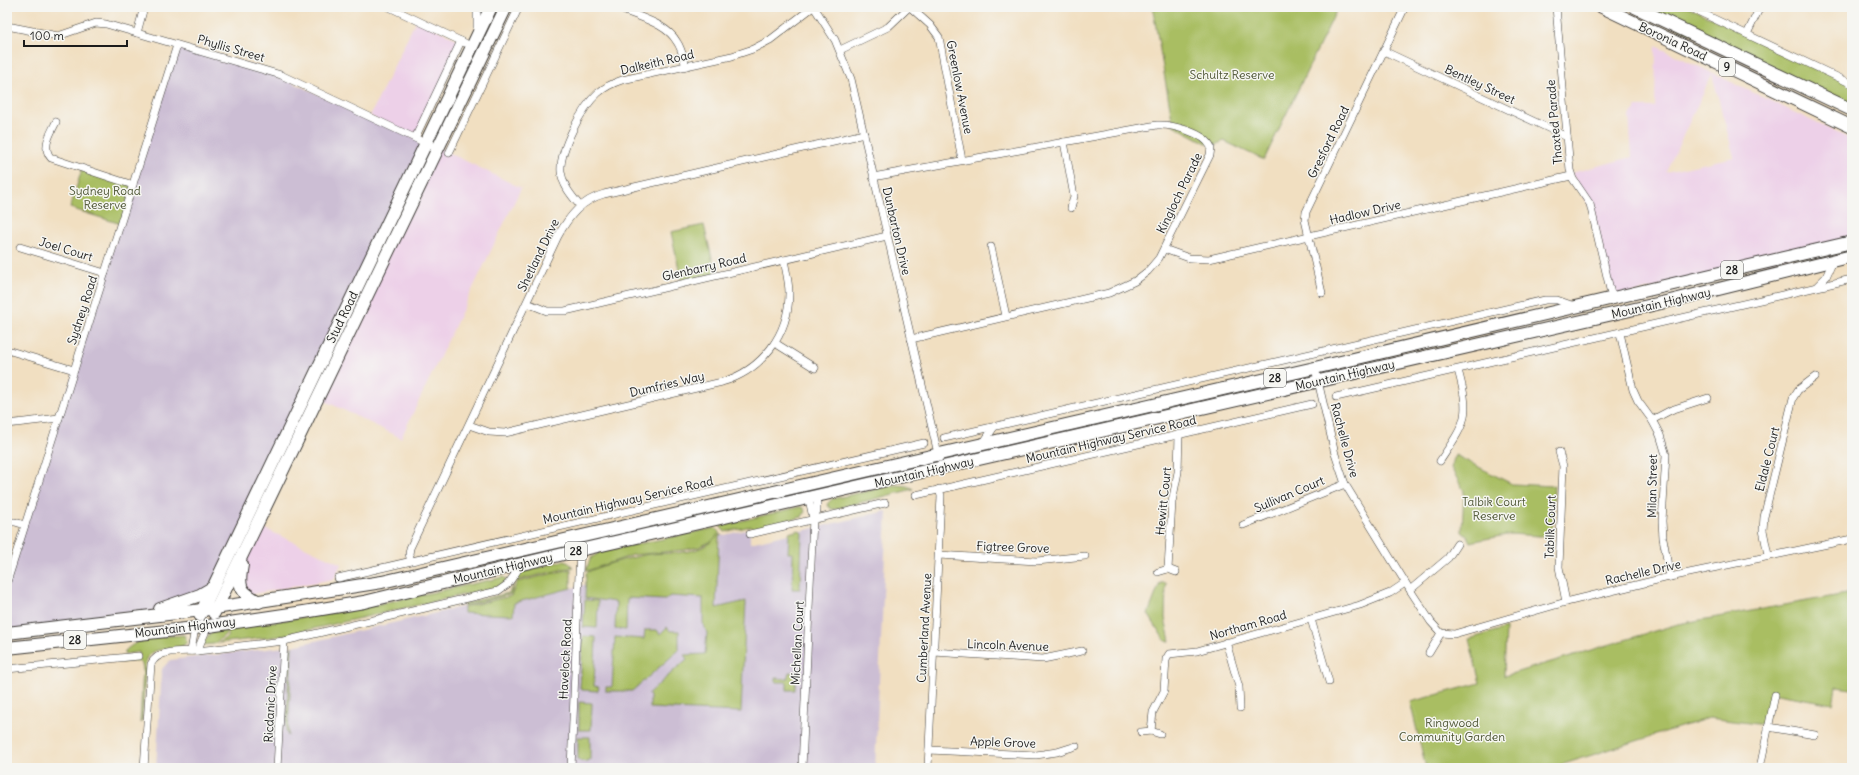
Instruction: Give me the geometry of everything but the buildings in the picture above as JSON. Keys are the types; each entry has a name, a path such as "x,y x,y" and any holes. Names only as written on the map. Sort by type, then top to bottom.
{"main road":[{"name":"Stud Road","path":"195,628 212,588 491,7"},
{"name":"Stud Road","path":"208,626 397,231 414,197 442,149 506,7"},
{"name":"Boronia Road","path":"1602,7 1852,127"},
{"name":"Boronia Road","path":"1635,7 1852,110"},
{"path":"402,191 414,197"},
{"path":"386,225 397,231"},
{"name":"Mountain Highway","path":"7,633 217,608 318,593 407,576 1021,436 1852,242"},
{"name":"Mountain Highway","path":"7,648 195,628 364,602 580,550 1510,338 1722,288 1834,259 1852,256"},
{"path":"1718,274 1722,288"},
{"path":"1507,323 1510,338"},
{"path":"1487,328 1491,342"},
{"path":"296,412 305,407 326,379"},
{"path":"1021,436 1035,439 1038,441 1039,446"},
{"path":"810,484 813,498"},
{"path":"245,519 254,518 264,509"},
{"path":"577,538 580,550"},
{"path":"244,552 239,577 240,585 245,594 258,602"},
{"path":"120,620 169,607 203,594 212,588"},
{"path":"318,593 329,601 364,602"}],"street":[{"path":"137,33 144,7"},
{"path":"389,7 472,46"},
{"path":"477,7 476,19 478,35"},
{"path":"442,149 454,142 519,7"},
{"name":"Dunbarton Drive","path":"814,7 830,31 840,50 851,79 941,467"},
{"name":"Dalkeith Road","path":"580,206 564,183 561,160 567,142 590,102 604,88 615,82 743,53 762,45 814,7"},
{"path":"840,50 884,29 899,18 909,7"},
{"name":"Greenlow Avenue","path":"909,7 930,24 939,37 962,160"},
{"name":"Gresford Road","path":"1322,294 1305,220 1306,212 1406,7"},
{"name":"Thaxted Parade","path":"1556,7 1566,137 1571,176 1590,204 1612,298"},
{"path":"1689,7 1852,84"},
{"path":"1747,34 1760,7"},
{"path":"623,10 660,26 671,34 680,46 686,66"},
{"name":"Phyllis Street","path":"7,26 55,36 66,34 96,23 106,24 286,76 415,138 442,149"},
{"path":"415,138 461,41"},
{"name":"Sydney Road","path":"7,582 177,45"},
{"name":"Bentley Street","path":"1384,51 1566,137"},
{"path":"56,122 46,147 51,158 133,185"},
{"name":"Kingloch Parade","path":"874,177 1166,124 1180,128 1207,141 1211,147 1210,155 1164,249 1155,263 1144,274 1121,289 911,339"},
{"name":"Shetland Drive","path":"411,561 409,554 410,548 561,230 572,214 580,206 588,200 604,194 864,134"},
{"path":"442,149 454,142"},
{"path":"1064,142 1074,196 1071,208"},
{"name":"Hadlow Drive","path":"1164,249 1189,258 1209,259 1571,176"},
{"name":"Glenbarry Road","path":"527,303 547,311 560,312 887,236"},
{"name":"Joel Court","path":"20,246 105,273"},
{"path":"990,248 1006,316"},
{"path":"1816,288 1826,277 1834,259"},
{"name":"Dumfries Way","path":"469,425 489,432 505,433 722,382 739,376 760,361 775,343 786,317 789,299 784,260"},
{"path":"1826,277 1829,285"},
{"name":"Mountain Highway","path":"1336,397 1852,280"},
{"path":"944,438 1545,300 1558,300 1576,307"},
{"name":"Milan Street","path":"1620,333 1633,390 1638,401 1652,420 1660,435 1666,455 1662,521 1663,538 1670,577"},
{"path":"775,343 815,368"},
{"path":"7,350 74,370"},
{"name":"Rachelle Drive","path":"1315,368 1335,454 1345,484 1405,583 1431,622 1441,633 1454,634 1472,630 1566,602 1670,577 1768,555 1852,539"},
{"path":"1440,461 1461,430 1466,415 1466,400 1458,370"},
{"name":"Eldale Court","path":"1768,555 1763,530 1764,517 1793,398 1798,390 1815,377"},
{"path":"1652,420 1671,410 1708,398"},
{"name":"Mountain Highway Service Road","path":"916,495 939,488 1312,404"},
{"path":"7,424 59,418"},
{"path":"982,445 994,427"},
{"name":"Hewitt Court","path":"1168,569 1172,502 1178,472 1180,434"},
{"name":"Mountain Highway Service Road","path":"338,578 924,443"},
{"name":"Tabilk Court","path":"1559,452 1563,466 1559,567 1566,602"},
{"name":"Sullivan Court","path":"1242,525 1345,484"},
{"name":"Cumberland Avenue","path":"928,768 939,555 941,496 939,488"},
{"name":"Michellan Court","path":"802,768 813,518 817,511 813,498"},
{"path":"750,534 813,518 885,503"},
{"path":"7,522 15,522 25,525"},
{"path":"1410,590 1448,558 1457,544"},
{"name":"Havelock Road","path":"572,768 580,550"},
{"name":"Figtree Grove","path":"939,555 1037,561 1085,556"},
{"path":"144,768 151,664 154,657 160,654 284,641 498,591 508,584 522,564"},
{"path":"1158,572 1168,569 1176,572"},
{"name":"Northam Road","path":"1151,731 1153,712 1164,691 1166,660 1169,654 1191,652 1311,619 1376,599 1390,593 1405,583"},
{"path":"1311,619 1329,682"},
{"path":"194,651 208,626"},
{"path":"194,651 195,628"},
{"path":"1430,653 1441,633"},
{"name":"Ricdanic Drive","path":"277,768 284,641"},
{"path":"1226,642 1239,687 1240,708"},
{"name":"Lincoln Avenue","path":"934,652 1043,659 1082,651"},
{"path":"7,669 139,656"},
{"path":"1760,768 1774,695"},
{"path":"1768,727 1811,732"},
{"path":"1141,732 1151,731 1160,734"},
{"name":"Apple Grove","path":"929,750 1036,755 1058,752 1076,746"},
{"path":"1756,768 1761,759"}],"shaded area":[{"path":"416,20 461,41 415,138 370,116"},
{"path":"177,45 256,66 426,143 212,588 169,607 120,620 7,633 7,582"},
{"path":"1656,46 1852,140 1852,242 1612,298 1592,211 1571,173 1632,157 1629,116 1637,107 1655,107","holes":["1712,74 1734,157 1666,172"]},
{"path":"439,148 521,188 401,438 317,397"},
{"path":"887,511 875,768 156,768 162,669 170,660 293,646 497,599 500,602 514,603 719,550 720,536 750,529 750,543"},
{"path":"257,525 341,564 334,579 247,595 239,577"}],"green space":[{"name":"Schultz Reserve","path":"1154,7 1338,7 1264,160 1224,141 1211,147 1210,145 1173,125 1153,10"},
{"path":"1635,7 1689,7 1852,84 1852,110"},
{"name":"Sydney Road Reserve","path":"82,169 133,185 121,224 70,208"},
{"path":"704,225 716,275 682,283 671,232"},
{"name":"Talbik Court Reserve","path":"1455,455 1512,484 1554,486 1552,537 1511,534 1470,542 1467,536 1462,532 1464,491 1451,468"},
{"path":"895,485 907,486 913,489 835,509 831,509 827,504 832,499"},
{"path":"802,507 805,511 802,517 754,528 751,526 725,532 720,526"},
{"path":"715,528 720,533 712,541 699,547 633,555 587,571 586,569 591,558 600,552"},
{"path":"799,530 802,533 800,589 792,589 793,553 788,553 789,533"},
{"path":"718,534 722,535 719,536 716,608 746,601 741,712 650,708 650,696 648,694 687,659 684,655 705,654 707,633 703,623 703,598 670,596 665,600 627,598 626,630 615,629 616,602 585,598 586,573 607,564 644,555 687,552 704,546 712,541"},
{"path":"564,561 573,567 514,581 523,571"},
{"path":"571,569 571,588 514,603 513,615 464,613 464,607 511,596 517,582"},
{"path":"504,577 507,580 500,586 493,588 281,636 218,643 227,637 229,628 346,611"},
{"path":"514,582 511,594 463,606 465,603 509,593"},
{"path":"1160,583 1166,583 1165,618 1170,641 1165,641 1148,614"},
{"name":"Ringwood Community Garden","path":"1852,593 1852,689 1836,687 1833,704 1772,693 1765,725 1709,718 1551,768 1426,768 1410,702 1480,683 1469,639 1506,628 1504,676 1678,624"},
{"path":"585,600 598,601 597,628 583,627"},
{"path":"667,627 670,631 679,631 679,650 632,691 606,691 606,687 612,687 615,637 644,639 645,630 657,630 660,634"},
{"path":"226,629 226,634 214,644 202,645 211,633"},
{"path":"184,635 187,642 183,646 156,651 150,654 146,659 142,720 140,723 143,668 142,664 138,661 122,662 140,658 139,652 125,654 124,652 130,646 144,640"},
{"path":"583,636 596,637 594,686 599,687 598,691 582,690 580,688"},
{"path":"292,646 288,736 286,731 290,650"},
{"path":"789,672 796,673 795,690 787,690 787,682 776,682 776,678 787,679"},
{"path":"579,702 592,703 591,730 579,730"},
{"path":"578,737 590,737 590,760 587,760 586,762 578,760"}]}
